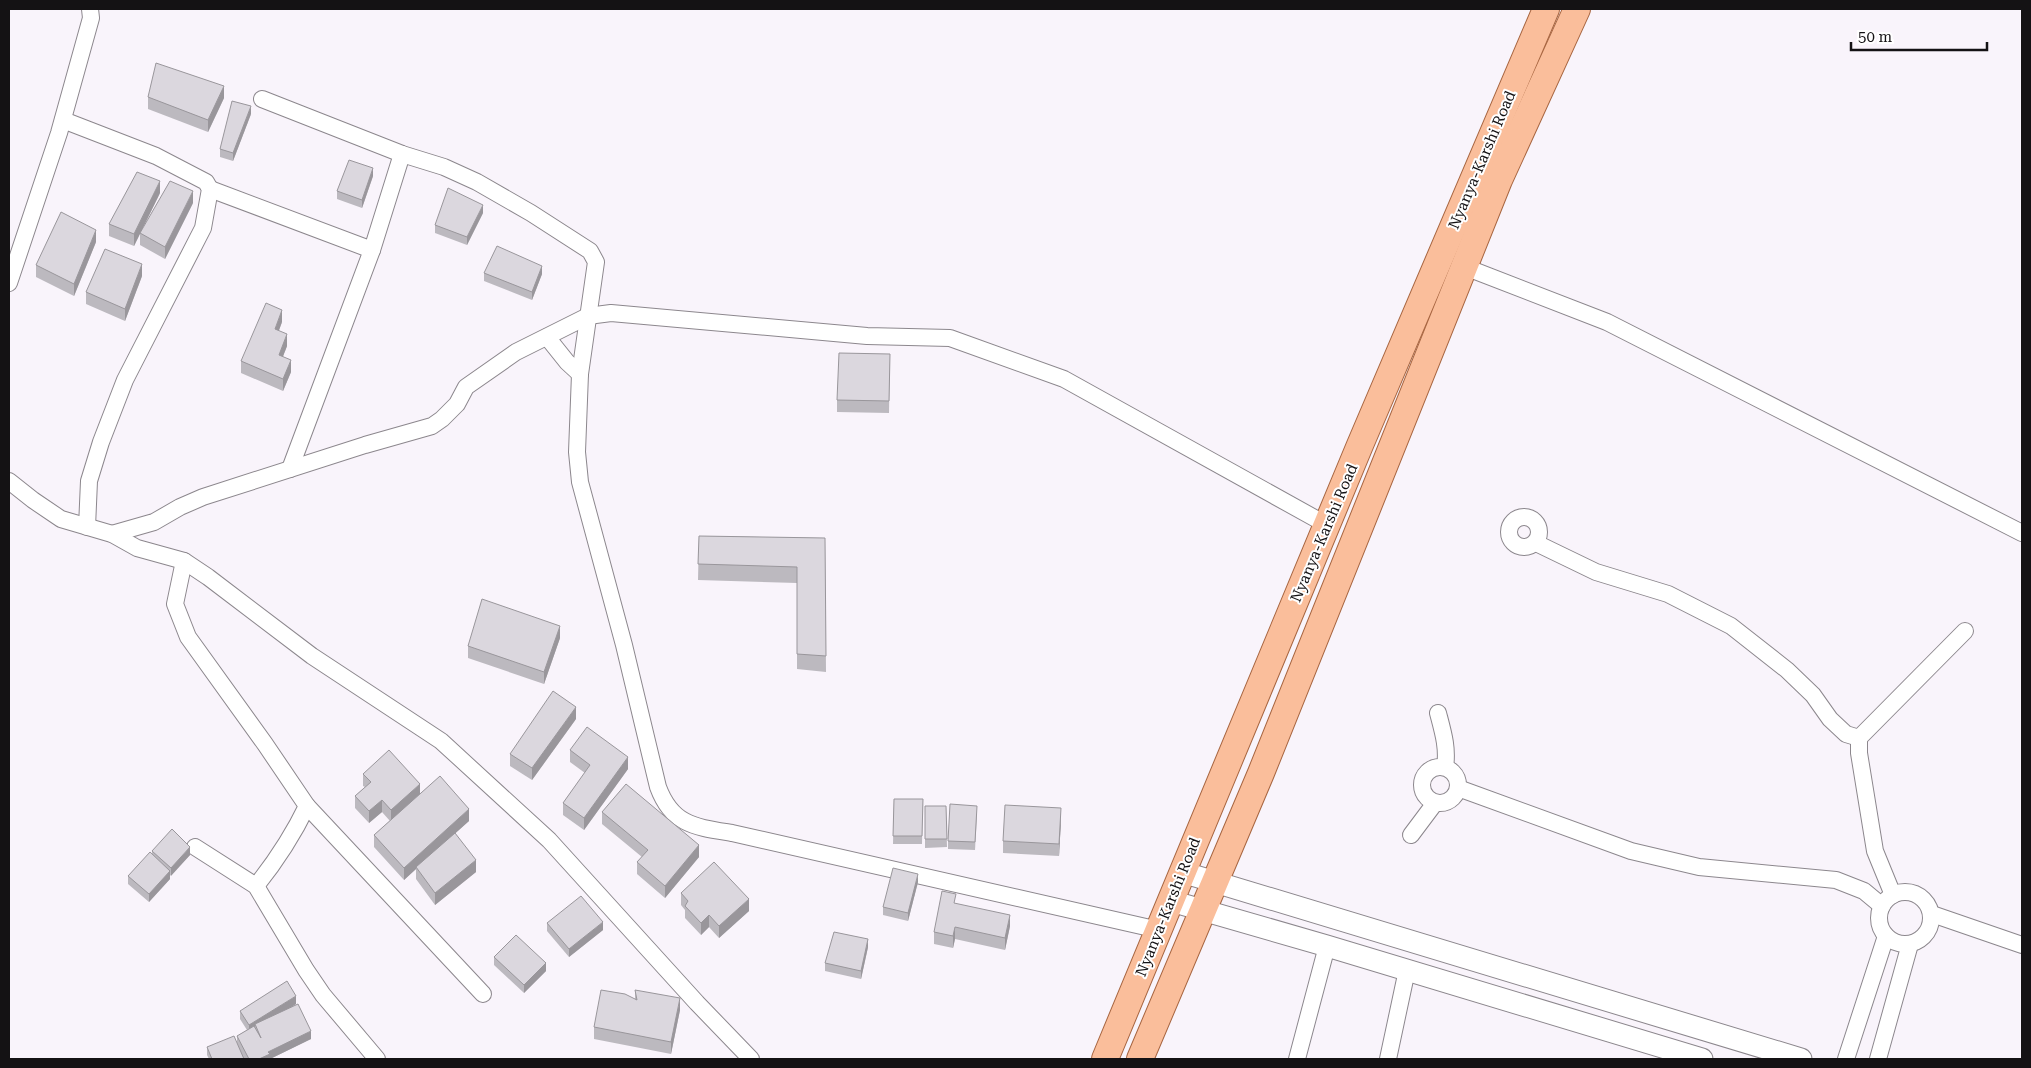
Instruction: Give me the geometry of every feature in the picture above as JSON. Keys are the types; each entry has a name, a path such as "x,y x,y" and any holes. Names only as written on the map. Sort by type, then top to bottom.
{"main road":[{"name":"Nyanya-Karshi Road","path":"1105,1059 1327,525 1546,9"},
{"name":"Nyanya-Karshi Road","path":"1140,1059 1262,773 1499,180 1577,9"},
{"path":"1392,374 1417,386"}],"street":[{"path":"9,283 63,120 91,18 90,9"},
{"path":"262,99 402,154 444,167 477,182 531,213 590,251 596,262 580,374 577,452 580,482 624,645 658,787 664,802 676,816 690,824 709,829 1159,930"},
{"path":"63,120 156,156 206,182 210,188 372,250"},
{"path":"290,469 372,250 402,154"},
{"path":"87,527 89,481 101,442 126,380 203,228 210,188"},
{"path":"1465,267 1607,322 2022,532"},
{"path":"112,534 154,522 180,507 203,497 432,426 457,404 466,387 516,352 588,316 611,313 868,336 950,338 1064,379 1327,525"},
{"path":"547,337 567,362 580,374"},
{"path":"9,481 62,519 112,534 137,548 184,561 312,656 441,740 549,840 697,1003 751,1059"},
{"path":"1536,543 1596,572 1668,594 1731,626 1787,670 1813,695 1830,719 1846,734 1859,738"},
{"path":"184,561 175,604 188,636 307,806 483,994"},
{"path":"1888,900 1875,851 1859,738 1966,631"},
{"path":"1438,713 1447,752 1445,768"},
{"path":"1435,767 1445,768 1456,776 1458,788 1456,794 1447,802 1435,803 1422,791 1422,779 1435,767"},
{"path":"1458,788 1631,851 1699,867 1836,880 1888,900"},
{"path":"1411,834 1435,803"},
{"path":"256,886 278,860 307,806"},
{"path":"195,847 256,886 323,995 376,1059"},
{"path":"1182,872 1801,1059"},
{"path":"1901,892 1917,895 1924,900 1932,914 1929,930 1924,937 1910,944 1898,944 1886,936 1879,922 1888,900 1901,892"},
{"path":"1171,901 1407,970 1688,1057"},
{"path":"1932,914 2022,945"},
{"path":"1846,1059 1886,936"},
{"path":"1878,1059 1910,944"},
{"path":"1297,1059 1327,946"},
{"path":"1388,1059 1407,970"}],"building":[{"path":"156,63 224,86 208,120 148,97"},
{"path":"232,101 251,106 233,153 220,149"},
{"path":"349,160 373,168 362,200 337,191"},
{"path":"137,172 160,181 134,234 109,224"},
{"path":"170,181 193,191 165,247 140,233"},
{"path":"448,188 483,205 467,237 435,225"},
{"path":"61,212 96,230 74,284 36,265"},
{"path":"497,246 542,266 532,292 484,273"},
{"path":"105,249 142,264 125,309 86,292"},
{"path":"266,303 282,310 275,329 287,334 279,355 291,360 283,379 241,361"},
{"path":"839,353 890,354 889,401 837,400"},
{"path":"699,536 825,538 826,656 797,654 797,567 698,564"},
{"path":"482,599 560,626 544,672 468,646"},
{"path":"553,691 576,707 532,768 510,754"},
{"path":"587,727 628,757 584,818 563,803 590,765 570,750"},
{"path":"389,750 420,784 391,810 382,800 369,811 355,796 371,782 363,774"},
{"path":"440,776 469,809 404,868 374,835"},
{"path":"626,784 699,845 665,886 637,862 648,850 602,812"},
{"path":"894,799 923,799 922,836 893,836"},
{"path":"950,804 977,806 975,842 948,841"},
{"path":"1005,805 1061,808 1059,844 1003,841"},
{"path":"925,806 946,806 947,839 925,839"},
{"path":"172,829 190,847 171,868 152,851"},
{"path":"455,833 476,860 435,893 416,867"},
{"path":"150,852 170,871 149,894 128,876"},
{"path":"714,862 749,899 719,926 709,915 701,923 685,906 688,901 681,893"},
{"path":"893,868 918,874 908,913 883,907"},
{"path":"942,891 956,894 954,903 1010,915 1005,938 955,927 953,936 934,932"},
{"path":"581,896 603,922 569,949 547,923"},
{"path":"834,932 868,939 861,971 825,963"},
{"path":"516,935 546,963 524,985 494,957"},
{"path":"287,981 296,996 249,1025 240,1011"},
{"path":"601,990 625,994 637,1000 635,990 680,998 671,1042 594,1027"},
{"path":"298,1004 311,1031 268,1052 270,1054 259,1059 249,1059 237,1036 254,1026 261,1038 255,1024"},
{"path":"234,1036 244,1059 212,1059 207,1047"}]}
